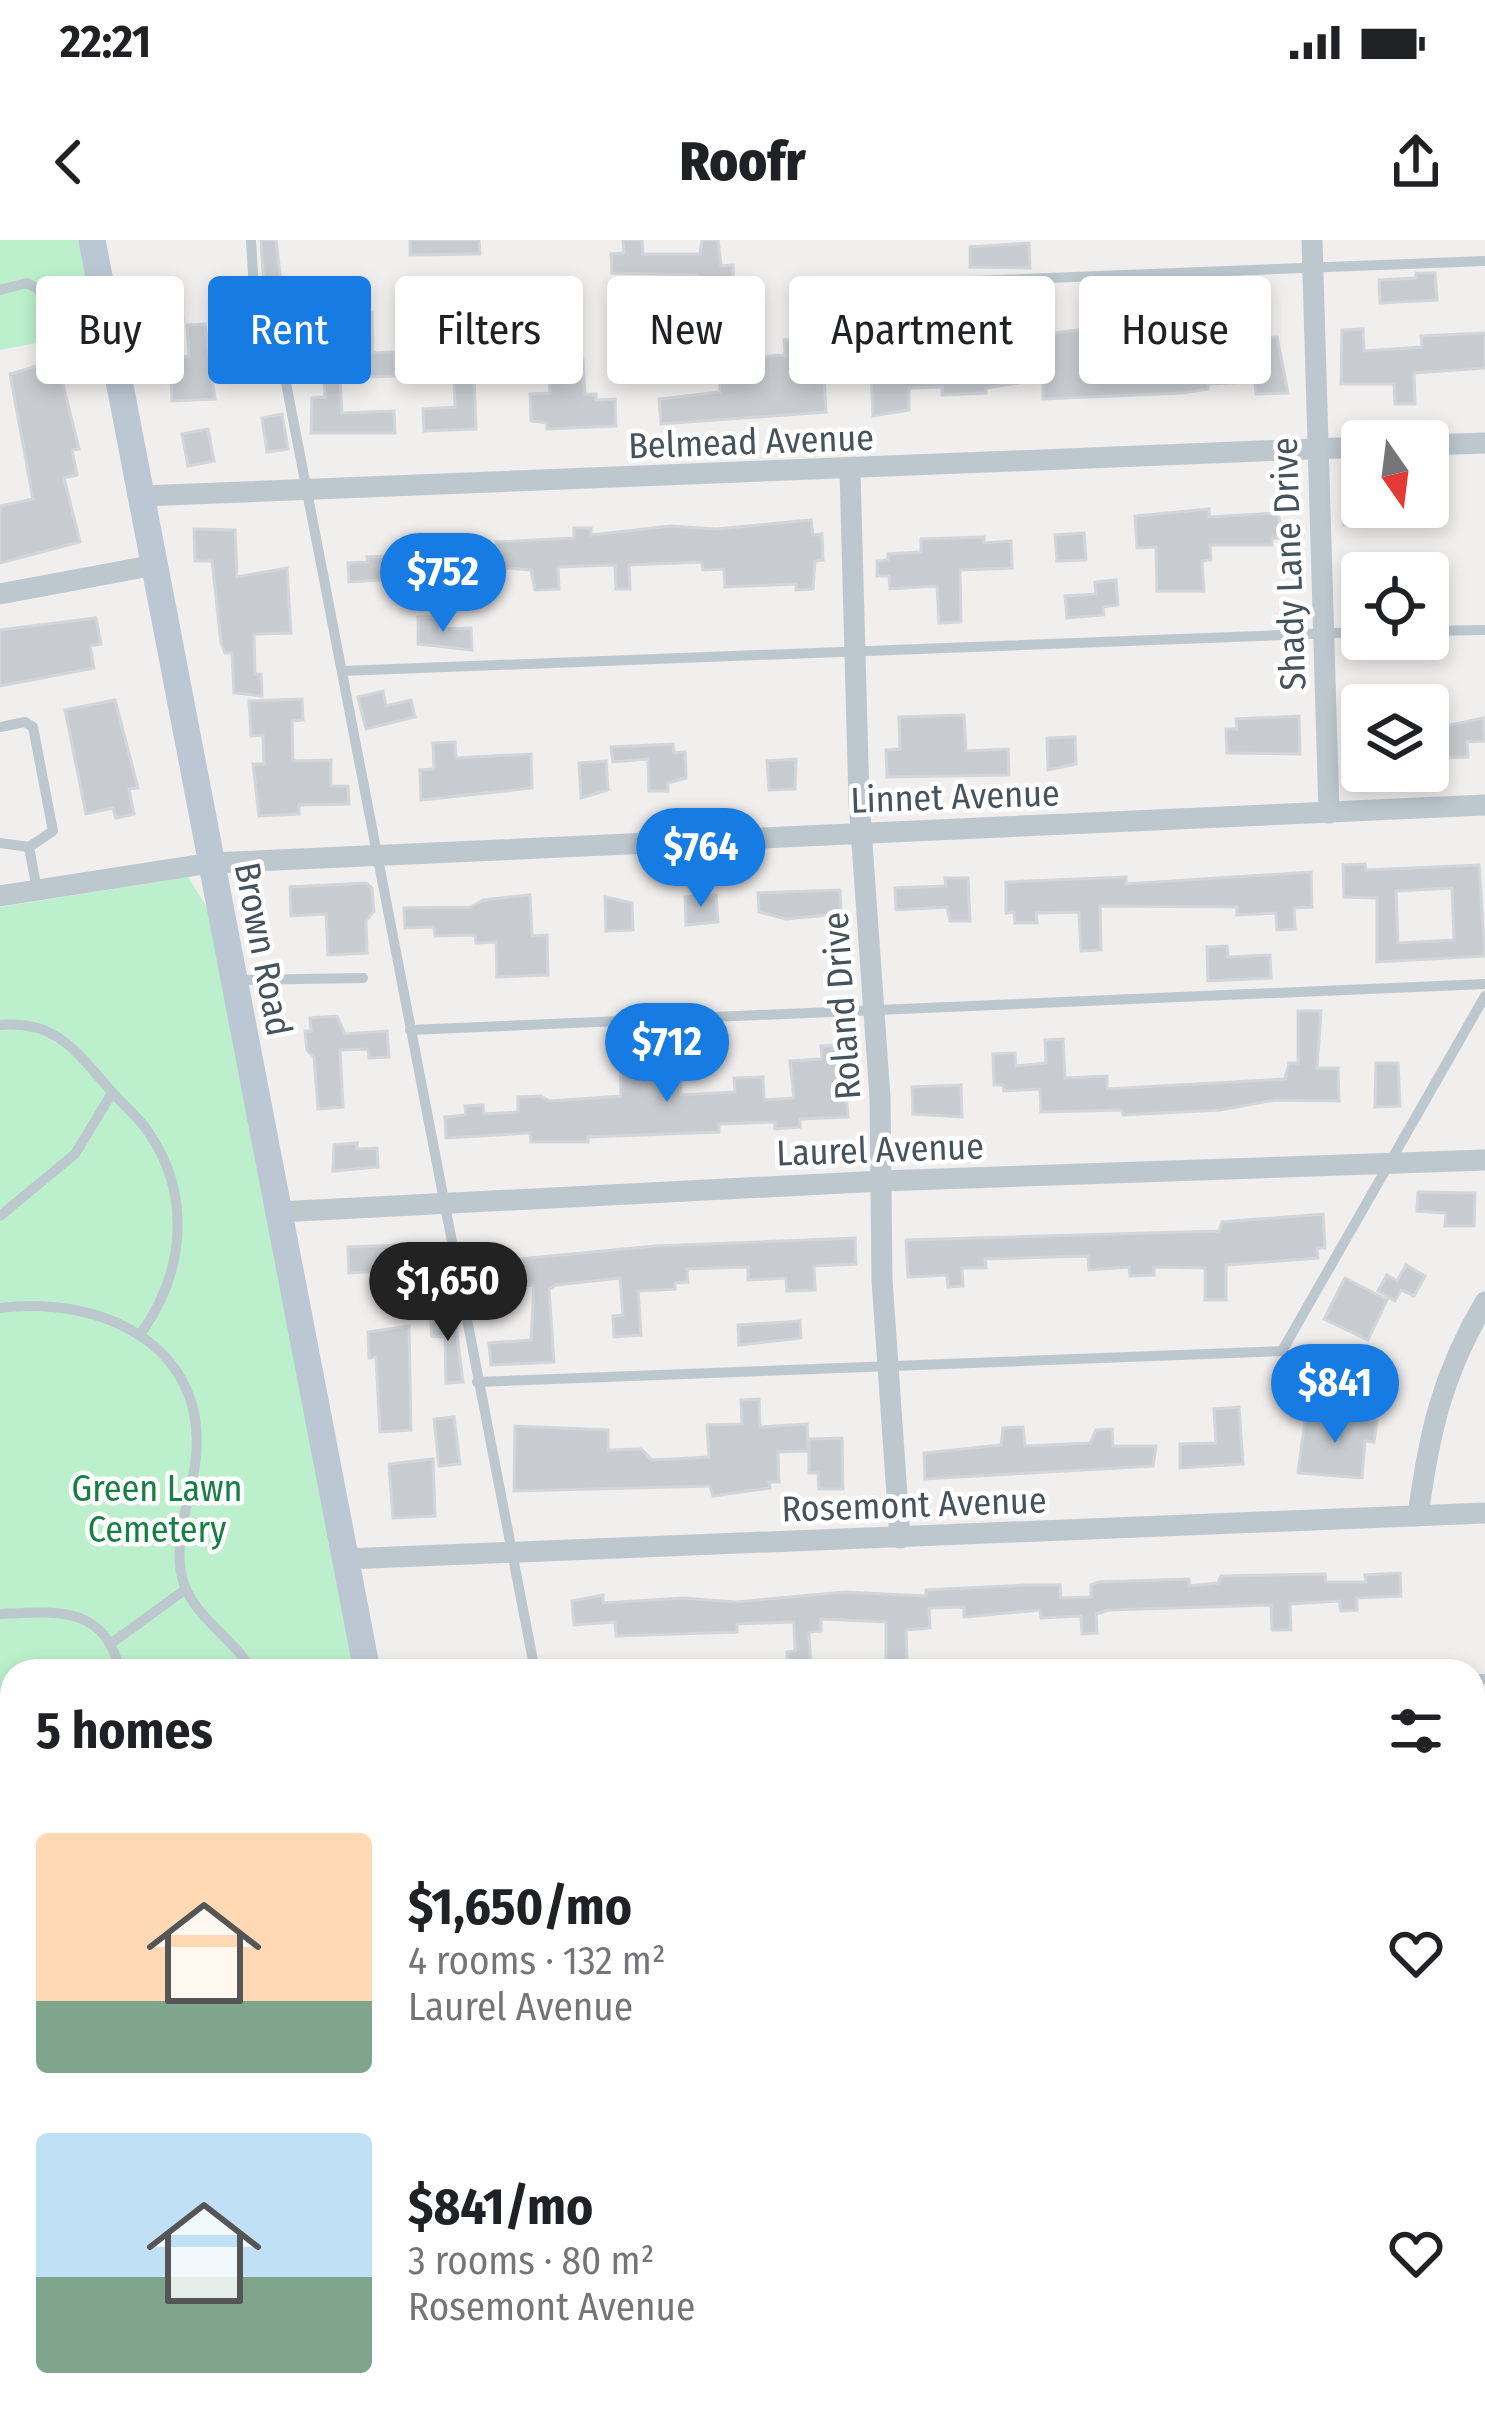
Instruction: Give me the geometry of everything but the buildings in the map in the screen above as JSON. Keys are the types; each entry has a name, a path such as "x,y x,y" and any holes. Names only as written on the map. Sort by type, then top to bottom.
{"main road":[{"name":"Brown Road","path":"92,240 99,276"},
{"name":"Brown Road","path":"121,384 365,1659"}],"street":[{"name":"Shady Lane Drive","path":"1312,240 1329,813"},
{"path":"1449,444 1485,443"},
{"name":"Belmead Avenue","path":"142,496 850,471 1341,447"},
{"name":"Roland Drive","path":"850,471 861,833 900,1538"},
{"path":"0,594 155,565"},
{"name":"Linnet Avenue","path":"0,896 211,863 1485,806"},
{"name":"Laurel Avenue","path":"278,1212 882,1181 1485,1160"},
{"path":"1418,1516 1433,1414 1456,1350 1485,1302"},
{"name":"Rosemont Avenue","path":"345,1558 1485,1513"}],"lane":[{"path":"251,240 254,292 275,326 308,489 508,1552 532,1659"},
{"path":"1055,278 1485,261"},
{"path":"0,290 27,284 36,288"},
{"path":"1449,631 1485,630"},
{"path":"342,671 1341,632"},
{"path":"0,727 25,722 33,727 53,831 29,847 0,843"},
{"path":"29,847 37,890"},
{"path":"234,980 363,978"},
{"path":"410,1030 1485,984"},
{"path":"477,1382 887,1362 1282,1351 1485,996"},
{"path":"0,1025 45,1027 88,1060 152,1137 175,1204 176,1271 142,1331"},
{"path":"0,1216 75,1154 112,1093"},
{"path":"0,1308 79,1312 142,1331 177,1372 196,1424 179,1554 186,1589 242,1659"},
{"path":"113,1642 186,1589"},
{"path":"0,1614 69,1615 98,1625 113,1642 117,1659"}],"green space":[{"path":"0,240 90,240 98,276 36,276 36,343 0,350"},
{"name":"Green Lawn Cemetery","path":"188,877 207,907 353,1659 0,1659 0,907"}]}
